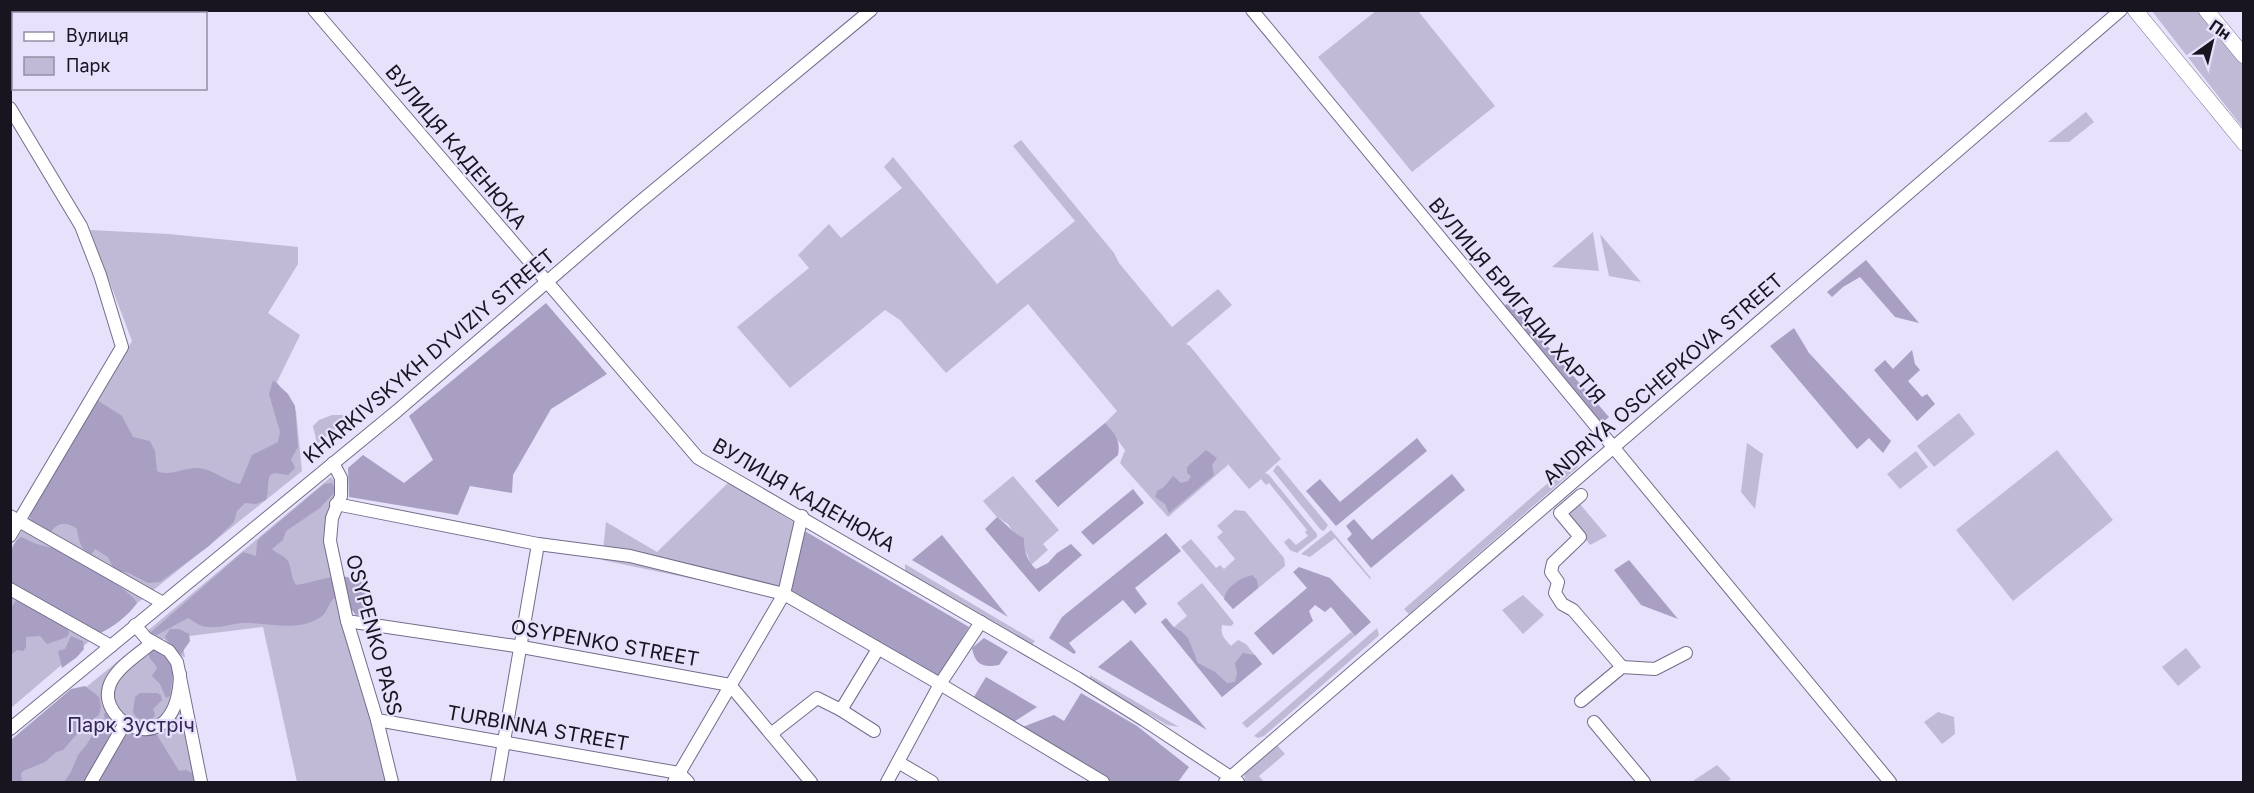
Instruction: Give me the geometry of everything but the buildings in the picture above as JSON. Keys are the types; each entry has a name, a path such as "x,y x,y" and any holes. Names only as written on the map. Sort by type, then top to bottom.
{"main road":[{"path":"2135,10 2244,143"},
{"path":"2206,10 2244,56"}],"street":[{"name":"ВУЛИЦЯ КАДЕНЮКА","path":"314,10 698,458 802,516 1144,720 1231,781"},
{"name":"KHARKIVSKYKH DYVIZIY STREET","path":"10,729 333,463 871,10"},
{"name":"ВУЛИЦЯ БРИГАДИ ХАРТІЯ","path":"1252,10 1890,783"},
{"name":"ANDRIYA OSCHEPKOVA STREET","path":"1231,781 1613,447 2121,10"},
{"path":"10,108 81,226 100,275 122,347 15,518 10,536"},
{"name":"OSYPENKO PASS","path":"333,463 341,483 341,496 332,518 330,541 347,621 377,720 392,783"},
{"path":"1581,495 1560,513 1580,537 1553,563 1551,572 1558,582 1556,593 1562,604 1573,610 1622,667"},
{"path":"336,504 538,544 630,556 784,594 940,684 1103,783"},
{"path":"680,779 730,685 784,594 802,516"},
{"path":"15,518 163,603"},
{"path":"497,783 506,742 538,544"},
{"path":"10,589 111,646"},
{"name":"OSYPENKO STREET","path":"347,621 522,647 730,685"},
{"path":"886,783 940,684 981,622"},
{"path":"135,625 146,638 169,651 177,662 201,783"},
{"path":"153,642 117,674 109,688 108,696 114,713 136,729 149,729 167,720 176,706 180,674"},
{"path":"841,710 878,649"},
{"path":"1581,701 1622,667 1655,669 1686,653"},
{"path":"730,685 811,783"},
{"path":"771,734 817,698 874,731"},
{"name":"TURBINNA STREET","path":"377,720 506,742 680,779"},
{"path":"1594,722 1644,783"},
{"path":"91,783 125,723"},
{"path":"898,762 932,783"}],"green space":[{"path":"1377,10 1418,11 1495,106 1412,172 1318,57"},
{"path":"2152,11 2197,11 2243,66 2243,128"},
{"path":"2086,112 2094,122 2069,142 2048,142"},
{"path":"1021,140 1172,327 1218,289 1232,305 1186,344 1190,346 1281,459 1265,473 1317,534 1317,537 1297,553 1290,550 1284,542 1289,538 1296,545 1308,536 1305,532 1307,530 1269,483 1266,485 1261,479 1249,489 1227,463 1228,465 1168,517 1120,463 1125,450 1105,423 1117,411 1028,304 946,373 900,320 885,310 790,388 737,327 809,268 798,255 829,224 841,238 902,188 884,167 893,157 997,284 1075,221 1013,146"},
{"path":"90,230 169,234 298,247 298,264 268,313 300,335 277,382 296,411 302,471 86,644 11,708 11,549 132,341"},
{"path":"1593,232 1599,271 1552,267"},
{"path":"1600,234 1641,282 1609,276"},
{"path":"1959,413 1975,434 1934,467 1917,446"},
{"path":"332,415 349,417 317,444 313,426 319,420"},
{"path":"1747,443 1763,454 1755,509 1741,492"},
{"path":"2057,450 2113,520 2013,601 1956,530"},
{"path":"1916,451 1928,467 1900,489 1887,474"},
{"path":"1573,461 1578,467 1409,614 1404,609"},
{"path":"1277,465 1328,525 1324,531 1273,471"},
{"path":"1013,476 1059,530 1043,544 1048,550 1031,565 1027,554 1008,524 997,517 983,501"},
{"path":"331,477 339,487 328,527 388,782 297,782 263,627 181,637 185,657 175,655 164,639 151,639 145,633"},
{"path":"728,483 795,523 783,586 775,596 602,560 606,522 657,552"},
{"path":"1579,503 1607,536 1590,545 1568,514"},
{"path":"1235,510 1245,511 1284,558 1285,566 1233,609 1181,547 1191,539 1216,568 1220,565 1224,569 1235,559 1217,537 1223,532 1217,526"},
{"path":"1331,530 1370,579 1335,538 1310,557 1301,554"},
{"path":"905,564 1035,641 1031,646 905,572"},
{"path":"1202,583 1234,623 1231,626 1222,625 1222,634 1225,639 1231,646 1238,640 1246,644 1262,664 1222,697 1161,622 1166,618 1174,627 1187,616 1177,603"},
{"path":"1523,595 1544,615 1523,634 1502,610"},
{"path":"1377,628 1379,635 1376,638 1264,736 1258,738 1254,736"},
{"path":"1351,632 1355,636 1247,728 1242,723"},
{"name":"Парк Зустріч","path":"146,638 169,651 201,782 11,782 11,749"},
{"path":"2186,648 2201,667 2178,686 2162,667"},
{"path":"1090,675 1179,727 1167,725 1090,680"},
{"path":"1938,712 1954,717 1955,734 1942,744 1924,722"},
{"path":"1276,744 1285,754 1259,776 1264,782 1245,781 1244,772"},
{"path":"1717,765 1731,779 1727,782 1693,781"}],"shaded area":[{"path":"1866,260 1919,323 1895,317 1860,277 1832,297 1827,292"},
{"path":"1509,302 1609,417 1601,424 1502,308"},
{"path":"546,303 607,374 551,409 513,475 512,493 470,486 458,515 349,497 348,468 363,455 404,483 433,460 409,416"},
{"path":"1794,328 1809,353 1891,441 1883,453 1869,438 1857,449 1770,346"},
{"path":"1912,350 1915,364 1920,370 1908,381 1922,397 1927,394 1935,404 1917,421 1874,370 1885,360 1893,369"},
{"path":"273,380 288,394 295,406 298,447 291,459 295,468 288,475 275,473 270,475 266,500 256,504 245,503 237,511 234,522 209,546 160,582 148,583 129,573 114,570 108,557 95,549 92,554 85,550 79,541 77,529 73,526 62,524 50,533 30,521 30,512 97,400 122,416 133,437 150,441 155,451 157,471 167,473 199,468 240,484 252,455 278,442 280,432 269,394"},
{"path":"1105,423 1119,445 1118,455 1058,507 1035,481"},
{"path":"1417,438 1427,451 1336,526 1306,491 1320,479 1340,502"},
{"path":"1206,450 1217,458 1212,465 1214,475 1169,513 1165,504 1155,497 1157,491 1164,487 1173,476 1181,483 1188,481 1191,476 1187,473 1187,467"},
{"path":"1452,474 1465,490 1371,568 1347,539 1352,534 1346,526 1354,519 1372,540"},
{"path":"332,483 334,493 320,508 286,531 283,540 272,549 288,561 296,585 339,576 356,579 364,584 369,613 356,615 344,602 334,598 321,617 302,625 242,623 209,627 188,618 157,635 150,633 243,552 256,556 257,542 260,538 324,484"},
{"path":"1133,489 1144,503 1093,545 1081,532"},
{"path":"997,517 1024,538 1026,555 1036,569 1048,563 1057,553 1071,544 1082,555 1039,592 985,529"},
{"path":"803,530 969,627 938,677 790,594"},
{"path":"1166,533 1181,551 1135,588 1147,604 1135,614 1123,600 1069,643 1076,652 1074,654 1049,638 1062,617"},
{"path":"942,535 1008,617 912,560"},
{"path":"21,537 78,560 126,591 137,603 119,621 98,634 11,586 11,553 16,541"},
{"path":"1629,560 1678,619 1641,605 1614,570"},
{"path":"1299,567 1330,578 1371,622 1355,636 1331,607 1325,612 1315,605 1309,611 1313,621 1273,655 1254,633 1307,588 1293,572"},
{"path":"1252,575 1257,580 1258,588 1233,609 1224,599 1225,595 1238,581"},
{"path":"17,599 67,626 69,633 67,637 47,644 40,636 26,637 26,647 23,651 17,650 11,655 11,608"},
{"path":"1166,618 1173,627 1188,638 1198,663 1215,672 1227,683 1235,682 1237,673 1235,663 1243,653 1255,655 1262,664 1222,697 1161,622"},
{"path":"170,629 179,629 189,634 190,641 181,654 175,652 165,637"},
{"path":"71,636 83,641 84,649 62,668 58,651 65,649"},
{"path":"984,638 1008,652 999,665 984,665 975,658 972,648"},
{"path":"1131,640 1207,730 1098,667"},
{"path":"153,649 171,660 173,672 170,696 166,698 160,684 152,676 157,668 149,657"},
{"path":"986,677 1037,707 1012,723 972,700"},
{"path":"85,686 99,697 101,707 99,715 84,726 63,750 56,752 45,762 23,771 22,782 11,782 11,740 71,689"},
{"path":"140,693 161,695 162,700 153,709 155,715 150,722 137,718 133,712 135,697"},
{"path":"1081,693 1137,726 1189,767 1178,782 1111,782 1020,728 1054,715 1064,721"},
{"path":"107,711 117,725 85,782 64,782 78,755 101,721 105,721 104,714"},
{"path":"149,731 157,735 179,771 186,770 192,773 196,782 96,782 127,732"}]}
